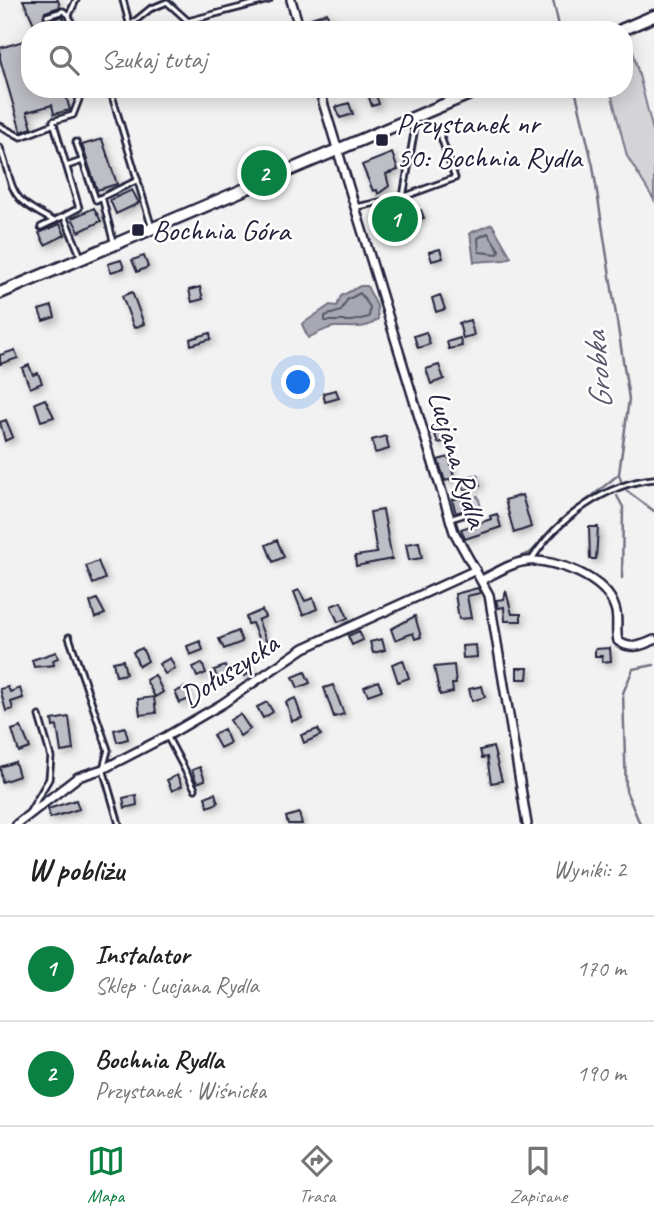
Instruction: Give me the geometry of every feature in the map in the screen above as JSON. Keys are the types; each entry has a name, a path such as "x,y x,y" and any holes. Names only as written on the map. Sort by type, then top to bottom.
{"main road":[{"path":"633,25 654,16"},
{"path":"0,293 460,98"}],"street":[{"path":"291,0 297,21"},
{"name":"Lucjana Rydla","path":"322,98 454,532 489,595 527,824"},
{"path":"482,580 511,565 531,561 557,565 582,574 608,594 616,608 618,640 624,645 643,645 654,640"},
{"name":"Dołuszycka","path":"17,824 78,777 103,769 167,736 222,704 304,648 476,570"}],"lane":[{"path":"69,15 76,0"},
{"path":"123,0 129,21"},
{"path":"192,21 269,0"},
{"path":"136,21 150,9 167,2 187,21"},
{"path":"47,16 64,11 71,21"},
{"path":"41,227 79,208 53,121 74,115 80,98"},
{"path":"113,98 153,230"},
{"path":"402,197 414,134 411,119"},
{"path":"0,126 22,137 54,124"},
{"path":"357,207 402,197 455,178 439,131"},
{"path":"76,142 96,200 138,180"},
{"path":"0,148 12,191 30,209 54,221"},
{"path":"66,167 82,161"},
{"path":"102,197 115,246"},
{"path":"64,216 83,260"},
{"path":"531,561 542,544 590,504 631,481 654,480"},
{"path":"450,519 466,514"},
{"path":"69,638 108,750 103,769 119,824"},
{"path":"27,818 49,779 51,757 39,716"},
{"path":"167,736 195,789"}],"shaded area":[{"path":"633,51 654,135 654,200 627,156 612,98 633,98"},
{"path":"478,496 482,511 467,516 462,501"}],"water":[{"path":"492,224 511,257 505,260 474,262 470,233"},
{"path":"360,286 367,286 377,306 378,319 363,327 332,328 308,338 302,324 330,305 337,306 341,296"}],"building":[{"path":"23,0 58,0 60,7 45,12 44,19 33,21"},
{"path":"327,13 329,21 312,21 311,18"},
{"path":"63,16 64,21 49,21"},
{"path":"21,42 21,98 67,98 70,110 54,114 52,105 27,112 32,128 21,132 0,59 0,48"},
{"path":"369,98 377,98 379,104 372,106"},
{"path":"349,103 353,114 340,118 336,107"},
{"path":"102,139 117,184 97,190 82,145"},
{"path":"392,153 398,170 386,174 389,186 378,194 377,190 373,191 362,165"},
{"path":"132,190 139,203 116,214 110,200"},
{"path":"94,208 101,221 79,232 72,218"},
{"path":"421,210 424,218 388,227 385,216"},
{"path":"60,224 65,235 45,245 39,233"},
{"path":"440,249 443,258 432,261 429,252"},
{"path":"144,256 148,267 137,272 132,260"},
{"path":"121,260 124,268 111,272 108,264"},
{"path":"200,287 203,299 192,302 189,290"},
{"path":"132,292 144,324 134,328 122,296"},
{"path":"440,295 445,309 436,312 432,298"},
{"path":"52,306 55,317 43,321 39,310"},
{"path":"470,320 474,335 463,338 459,323"},
{"path":"426,332 430,344 418,348 414,336"},
{"path":"210,333 211,339 191,345 190,339"},
{"path":"460,338 462,346 449,349 447,342"},
{"path":"15,350 18,358 0,364 0,355"},
{"path":"29,365 33,375 38,373 42,383 30,388 22,368"},
{"path":"439,365 444,379 431,384 426,369"},
{"path":"336,390 339,398 325,402 323,393"},
{"path":"45,399 54,417 41,421 35,403"},
{"path":"6,420 13,437 5,441 0,422"},
{"path":"445,425 450,440 438,443 433,429"},
{"path":"386,436 389,449 375,453 372,440"},
{"path":"449,457 454,478 445,481 438,460"},
{"path":"477,475 480,486 464,490 462,478"},
{"path":"522,495 531,527 514,533 505,500"},
{"path":"461,497 465,510 456,513 452,500"},
{"path":"383,510 392,559 356,566 355,556 377,553 370,512"},
{"path":"497,514 501,527 465,539 461,529 491,519 490,516"},
{"path":"589,527 598,527 596,559 590,559"},
{"path":"277,540 284,557 273,562 266,545"},
{"path":"419,542 422,558 409,560 406,544"},
{"path":"98,561 105,579 93,584 86,566"},
{"path":"478,588 480,593 467,596 471,618 459,619 455,594"},
{"path":"299,590 305,601 313,598 317,609 303,615 294,592"},
{"path":"506,591 512,614 521,614 521,621 505,621 504,607 498,608 496,600 504,599"},
{"path":"97,599 105,614 95,618 90,602"},
{"path":"341,602 348,618 338,622 331,606"},
{"path":"262,610 265,617 258,620 267,643 261,645 252,623 248,624 246,617"},
{"path":"415,616 421,637 415,639 413,633 395,640 391,629"},
{"path":"238,631 242,642 224,649 219,639"},
{"path":"359,631 363,640 352,645 348,636"},
{"path":"382,639 385,650 373,653 370,642"},
{"path":"200,641 203,650 190,655 187,646"},
{"path":"476,645 477,657 463,658 462,646"},
{"path":"142,648 148,661 139,666 133,652"},
{"path":"610,648 611,661 602,662 602,656 595,656 595,649"},
{"path":"56,652 58,658 53,660 54,665 34,667 32,660"},
{"path":"170,658 175,668 165,674 159,664"},
{"path":"123,660 126,674 116,676 113,662"},
{"path":"403,660 409,678 398,682 392,664"},
{"path":"247,661 253,671 244,676 239,666"},
{"path":"202,663 206,673 197,677 193,667"},
{"path":"454,665 456,684 452,684 453,692 440,695 434,667"},
{"path":"225,666 229,676 218,680 214,670"},
{"path":"517,668 528,668 527,679 517,679"},
{"path":"305,672 310,683 298,688 293,677"},
{"path":"155,675 163,692 155,697 146,680"},
{"path":"378,681 382,690 368,695 364,687"},
{"path":"333,685 344,714 334,717 324,688"},
{"path":"482,686 485,697 472,701 469,689"},
{"path":"8,687 10,692 20,688 23,698 11,702 13,709 6,711 0,689"},
{"path":"186,687 191,698 180,703 175,692"},
{"path":"154,697 156,713 140,715 138,699"},
{"path":"295,698 302,718 292,721 286,702"},
{"path":"267,702 273,712 263,718 257,707"},
{"path":"240,714 250,729 240,736 230,720"},
{"path":"69,717 73,750 61,752 57,726 53,727 52,720"},
{"path":"21,727 30,748 19,752 12,730"},
{"path":"125,727 128,739 117,742 114,730"},
{"path":"224,729 230,743 220,748 213,735"},
{"path":"318,729 321,735 304,743 301,735"},
{"path":"493,747 502,781 491,783 487,757 482,758 480,750"},
{"path":"15,762 19,776 2,782 0,767"},
{"path":"200,767 205,780 197,783 192,770"},
{"path":"177,775 182,786 172,791 167,780"},
{"path":"215,793 218,803 208,807 205,797"},
{"path":"136,795 137,805 125,808 123,798"},
{"path":"76,800 79,809 50,818 48,809"},
{"path":"299,813 302,824 288,824 286,817"}],"waterway":[{"name":"Grobka","path":"553,0 558,21"},
{"name":"Grobka","path":"577,98 593,166 629,399 619,474 622,484"},
{"path":"568,516 619,474"},
{"name":"Grobka","path":"627,491 654,511"},
{"path":"617,496 623,507 622,578"},
{"path":"485,572 530,553 551,533"},
{"name":"Grobka","path":"640,824 626,791 623,693 633,669 654,665"}],"place":[{"name":"Przystanek nr 50: Bochnia Rydla","path":"382,140"},
{"name":"Bochnia Rydla","path":"264,173"},
{"name":"Instalator","path":"395,219"},
{"name":"Bochnia Góra","path":"138,230"}]}
